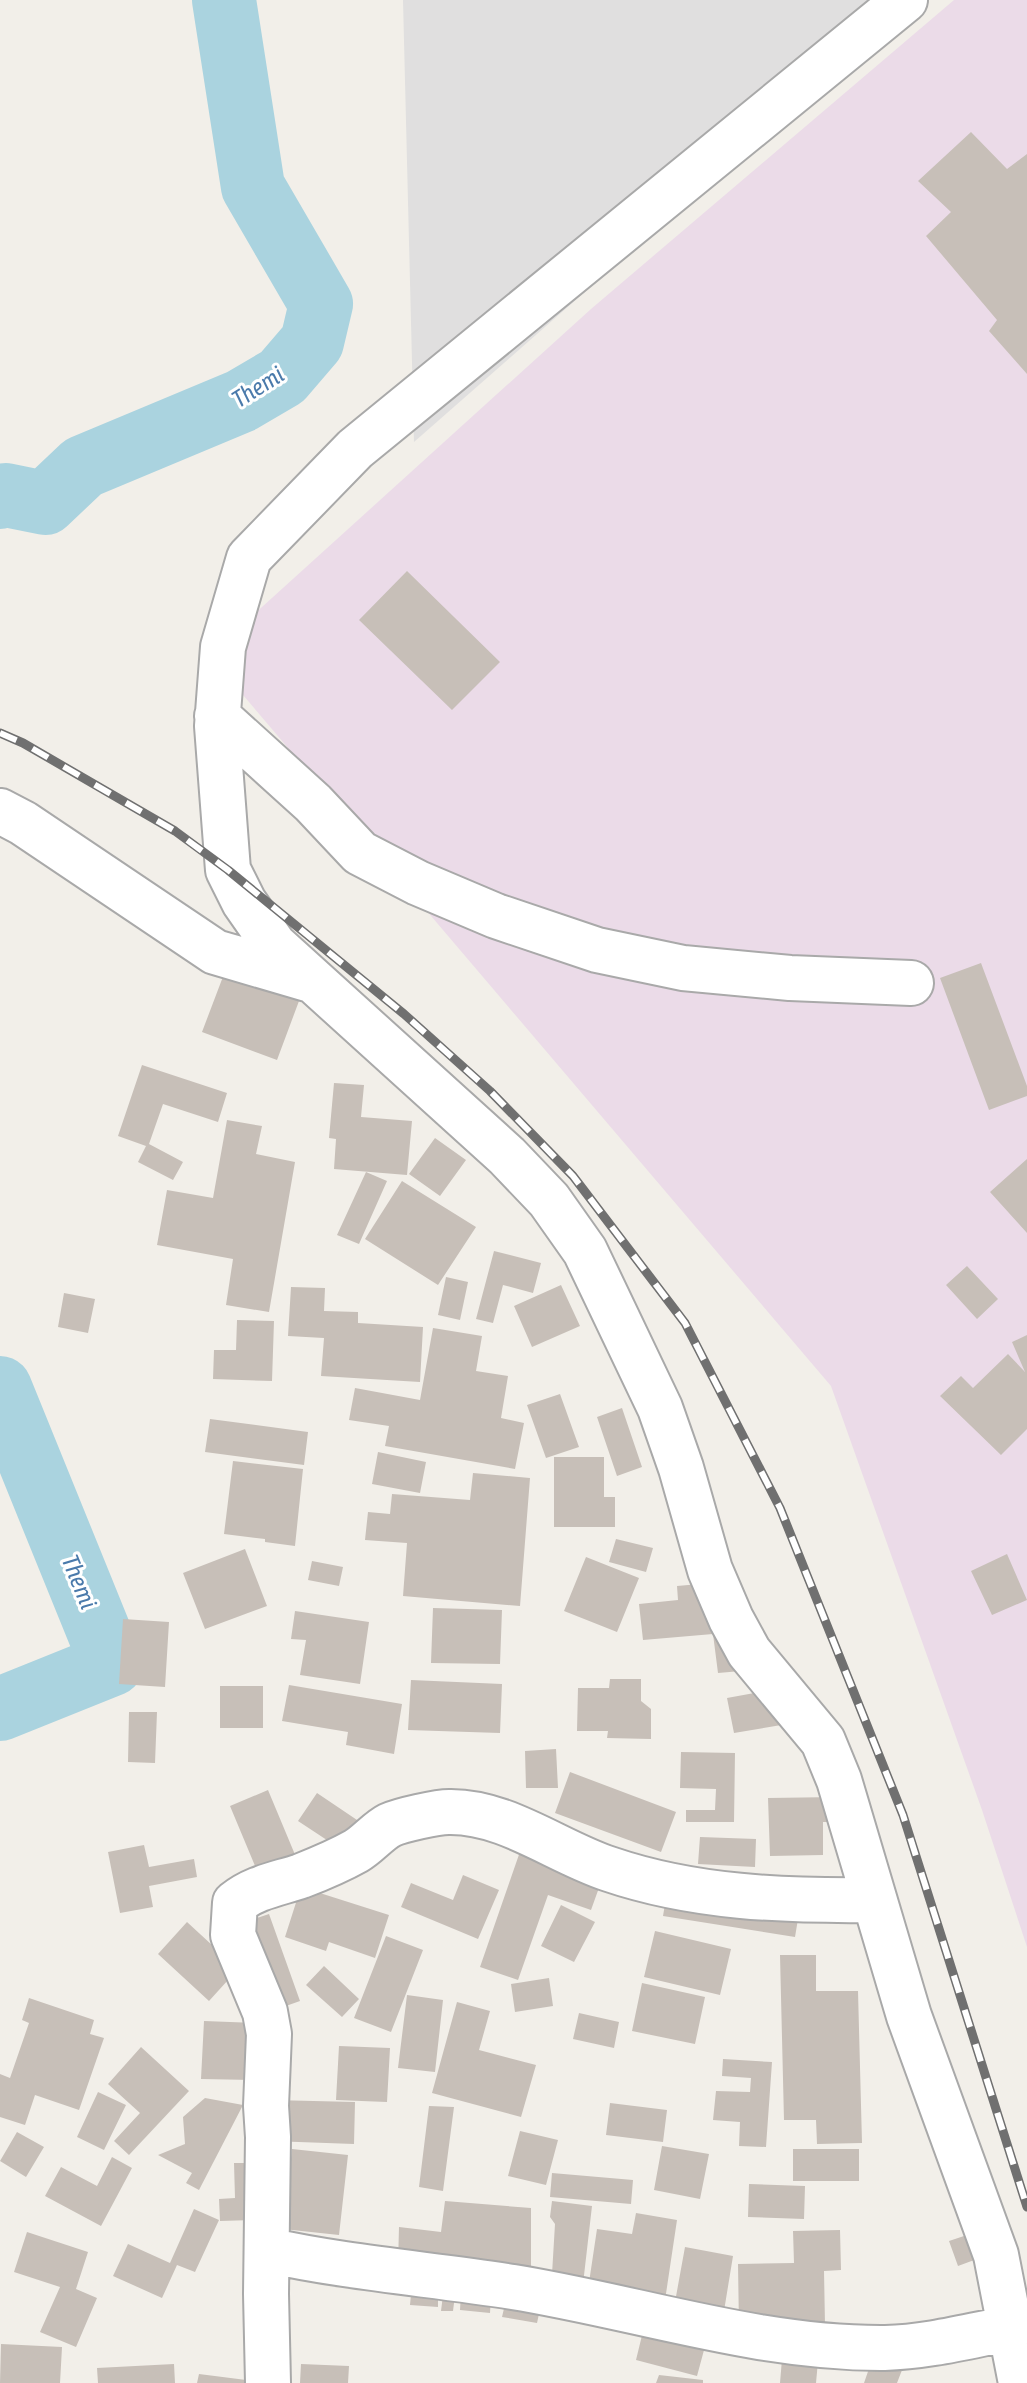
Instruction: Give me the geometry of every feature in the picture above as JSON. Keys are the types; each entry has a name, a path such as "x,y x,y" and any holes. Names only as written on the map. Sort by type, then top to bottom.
{"street":[{"path":"905,0 355,449 249,558 223,647 217,716 228,870 244,902 274,945 507,1156 549,1200 585,1251 660,1408 710,1570 731,1619 749,1652 823,1741 839,1780 909,2016 996,2255 1021,2383"},
{"path":"217,716 313,803 360,853 418,883 496,916 597,950 683,968 790,978 911,983"},
{"path":"0,811 23,823 215,952 312,981"},
{"path":"268,2383 266,2106 269,2034 265,2012 233,1935 232,1922 235,1903 250,1891 303,1875 357,1851 391,1825 448,1812 479,1816 523,1831 606,1868 651,1882 771,1900 873,1900"},
{"path":"267,2250 322,2262 513,2287 715,2329 787,2340 886,2348 1011,2328"}],"shaded area":[{"path":"403,0 917,0 414,442"},
{"path":"954,0 1027,0 1027,1947 982,1810 831,1386 209,655 591,309"}],"building":[{"path":"971,132 1007,169 1027,154 1027,374 989,331 997,320 926,236 951,212 918,181"},
{"path":"407,571 500,662 452,710 359,620"},
{"path":"981,963 1027,1086 1027,1096 989,1110 940,978"},
{"path":"224,974 299,1001 277,1060 202,1032"},
{"path":"142,1065 227,1093 218,1122 163,1104 149,1144 183,1162 173,1180 138,1162 146,1146 118,1136"},
{"path":"334,1083 364,1085 361,1117 412,1121 407,1175 334,1169 336,1139 329,1138"},
{"path":"227,1120 262,1126 256,1154 295,1162 269,1312 226,1305 233,1259 157,1245 167,1190 213,1198"},
{"path":"435,1138 466,1160 440,1196 409,1174"},
{"path":"1027,1159 1027,1233 990,1192"},
{"path":"366,1172 387,1181 359,1244 337,1235"},
{"path":"402,1181 476,1227 438,1285 365,1239"},
{"path":"494,1251 541,1263 533,1293 503,1285 493,1323 476,1319"},
{"path":"967,1266 998,1299 977,1319 946,1285"},
{"path":"446,1277 468,1282 460,1320 438,1315"},
{"path":"561,1285 580,1326 532,1347 514,1306"},
{"path":"291,1287 325,1288 324,1311 358,1312 358,1323 423,1327 420,1382 321,1376 324,1338 288,1336"},
{"path":"64,1293 95,1299 88,1333 58,1327"},
{"path":"237,1320 274,1321 272,1381 213,1379 214,1350 236,1350"},
{"path":"433,1328 482,1336 476,1371 508,1376 501,1418 524,1423 515,1469 385,1446 389,1426 349,1420 355,1388 420,1400"},
{"path":"1027,1335 1027,1429 1001,1455 940,1396 961,1376 973,1388 1008,1354 1025,1372 1012,1342"},
{"path":"560,1394 579,1447 546,1458 527,1405"},
{"path":"622,1408 642,1467 617,1476 597,1417"},
{"path":"210,1419 308,1432 304,1465 205,1452"},
{"path":"378,1452 426,1462 420,1493 372,1484"},
{"path":"554,1457 604,1457 604,1497 615,1497 615,1527 554,1527"},
{"path":"233,1461 303,1469 295,1546 224,1534"},
{"path":"473,1473 530,1478 520,1606 403,1596 407,1543 365,1540 368,1512 390,1514 392,1494 470,1500"},
{"path":"616,1539 653,1548 646,1572 609,1562"},
{"path":"245,1549 267,1606 205,1629 183,1573"},
{"path":"1007,1554 1027,1600 992,1615 971,1571"},
{"path":"586,1557 639,1578 617,1632 564,1611"},
{"path":"312,1561 343,1567 339,1586 308,1580"},
{"path":"733,1581 764,1669 718,1673 713,1634 643,1640 639,1604 678,1600 677,1586"},
{"path":"433,1608 502,1610 500,1664 431,1663"},
{"path":"295,1611 369,1622 360,1684 300,1675 306,1640 291,1639"},
{"path":"123,1619 169,1622 165,1687 119,1684"},
{"path":"610,1679 641,1679 641,1701 651,1709 651,1739 607,1738 608,1731 577,1731 578,1688 609,1688"},
{"path":"411,1680 502,1684 500,1733 408,1730"},
{"path":"289,1685 402,1704 394,1754 346,1745 348,1732 282,1721"},
{"path":"220,1686 263,1686 263,1728 220,1728"},
{"path":"793,1686 799,1722 734,1733 727,1698"},
{"path":"129,1712 157,1712 155,1763 128,1762"},
{"path":"556,1749 558,1788 526,1788 525,1751"},
{"path":"681,1752 735,1753 734,1822 686,1822 686,1810 715,1810 716,1789 680,1788"},
{"path":"570,1772 676,1812 661,1852 555,1813"},
{"path":"268,1790 301,1869 263,1885 230,1806"},
{"path":"317,1793 360,1822 342,1850 298,1821"},
{"path":"837,1797 837,1822 823,1822 823,1855 770,1856 768,1798"},
{"path":"700,1837 756,1839 755,1867 698,1864"},
{"path":"523,1843 605,1871 591,1910 548,1895 518,1980 480,1967"},
{"path":"144,1845 149,1867 194,1859 197,1877 149,1886 153,1907 120,1913 108,1852"},
{"path":"463,1875 499,1890 478,1939 401,1907 411,1883 453,1900"},
{"path":"668,1886 800,1907 795,1937 663,1916"},
{"path":"301,1887 389,1915 375,1958 329,1942 326,1951 285,1937"},
{"path":"561,1905 595,1922 574,1962 541,1946"},
{"path":"269,1914 300,2001 269,2012 239,1924"},
{"path":"187,1922 238,1969 209,2001 158,1954"},
{"path":"655,1931 731,1949 720,1995 644,1977"},
{"path":"386,1936 423,1950 391,2032 354,2018"},
{"path":"780,1955 816,1955 816,1991 858,1991 862,2143 817,2144 816,2120 784,2120"},
{"path":"324,1966 359,1999 342,2017 306,1985"},
{"path":"549,1978 553,2006 515,2012 511,1984"},
{"path":"642,1983 705,1997 695,2044 632,2031"},
{"path":"407,1995 443,2000 435,2072 398,2068"},
{"path":"29,1998 94,2020 90,2034 104,2038 79,2110 35,2095 25,2125 0,2117 0,2074 10,2078 29,2023 22,2020"},
{"path":"457,2002 490,2011 479,2050 536,2065 521,2117 432,2093"},
{"path":"579,2013 619,2022 614,2048 573,2039"},
{"path":"204,2021 256,2023 253,2080 201,2079"},
{"path":"339,2046 390,2048 387,2102 336,2100"},
{"path":"141,2047 189,2091 129,2155 114,2141 140,2113 108,2084"},
{"path":"723,2059 772,2062 766,2147 739,2146 740,2122 713,2120 716,2091 750,2092 751,2078 722,2076"},
{"path":"98,2092 126,2105 104,2150 77,2137"},
{"path":"205,2098 243,2105 199,2190 186,2183 192,2173 158,2155 185,2144 183,2117"},
{"path":"272,2100 355,2102 354,2144 271,2141"},
{"path":"610,2103 667,2110 663,2142 606,2135"},
{"path":"429,2106 454,2107 443,2191 419,2187"},
{"path":"520,2131 558,2140 546,2185 508,2176"},
{"path":"17,2132 44,2147 26,2177 0,2161"},
{"path":"662,2146 709,2154 700,2199 654,2190"},
{"path":"292,2149 348,2155 339,2235 283,2229"},
{"path":"793,2149 859,2149 859,2181 793,2181"},
{"path":"112,2157 132,2168 101,2226 45,2196 61,2167 97,2186"},
{"path":"234,2163 252,2163 253,2220 220,2221 219,2199 235,2198"},
{"path":"552,2173 633,2180 631,2204 550,2197"},
{"path":"749,2184 805,2186 804,2219 748,2217"},
{"path":"445,2201 531,2208 531,2271 398,2265 399,2227 441,2232"},
{"path":"552,2201 592,2206 583,2284 552,2274 555,2224 550,2217"},
{"path":"194,2209 219,2220 195,2272 177,2265 162,2298 113,2276 128,2244 170,2263"},
{"path":"636,2213 677,2220 664,2307 587,2296 597,2229 632,2234"},
{"path":"840,2230 841,2270 824,2271 825,2325 739,2327 738,2264 794,2263 793,2231"},
{"path":"27,2232 88,2252 76,2289 97,2298 76,2347 40,2332 60,2287 14,2272"},
{"path":"976,2232 985,2256 958,2266 949,2241"},
{"path":"685,2247 733,2256 724,2311 675,2302"},
{"path":"412,2284 438,2286 438,2307 410,2305"},
{"path":"461,2293 491,2296 490,2313 460,2310"},
{"path":"443,2295 455,2295 453,2311 441,2311"},
{"path":"506,2300 541,2305 537,2323 502,2317"},
{"path":"645,2323 707,2339 697,2376 636,2360"},
{"path":"1,2344 62,2347 60,2383 0,2383"},
{"path":"783,2347 819,2350 816,2383 780,2383"},
{"path":"872,2360 902,2370 897,2383 864,2383"},
{"path":"174,2364 175,2383 98,2383 97,2368"},
{"path":"301,2364 349,2366 348,2383 300,2383"},
{"path":"199,2374 254,2381 197,2383"},
{"path":"659,2375 703,2380 703,2383 656,2383"}],"waterway":[{"name":"Themi","path":"0,497 6,495 45,503 83,467 241,401 282,377 312,342 321,304 253,187 224,0"},
{"name":"Themi","path":"0,1388 112,1664 0,1709"}],"railway":[{"path":"0,733 23,743 175,831 228,870 404,1014 490,1091 573,1176 685,1323 780,1508 903,1815 1027,2207"}]}
